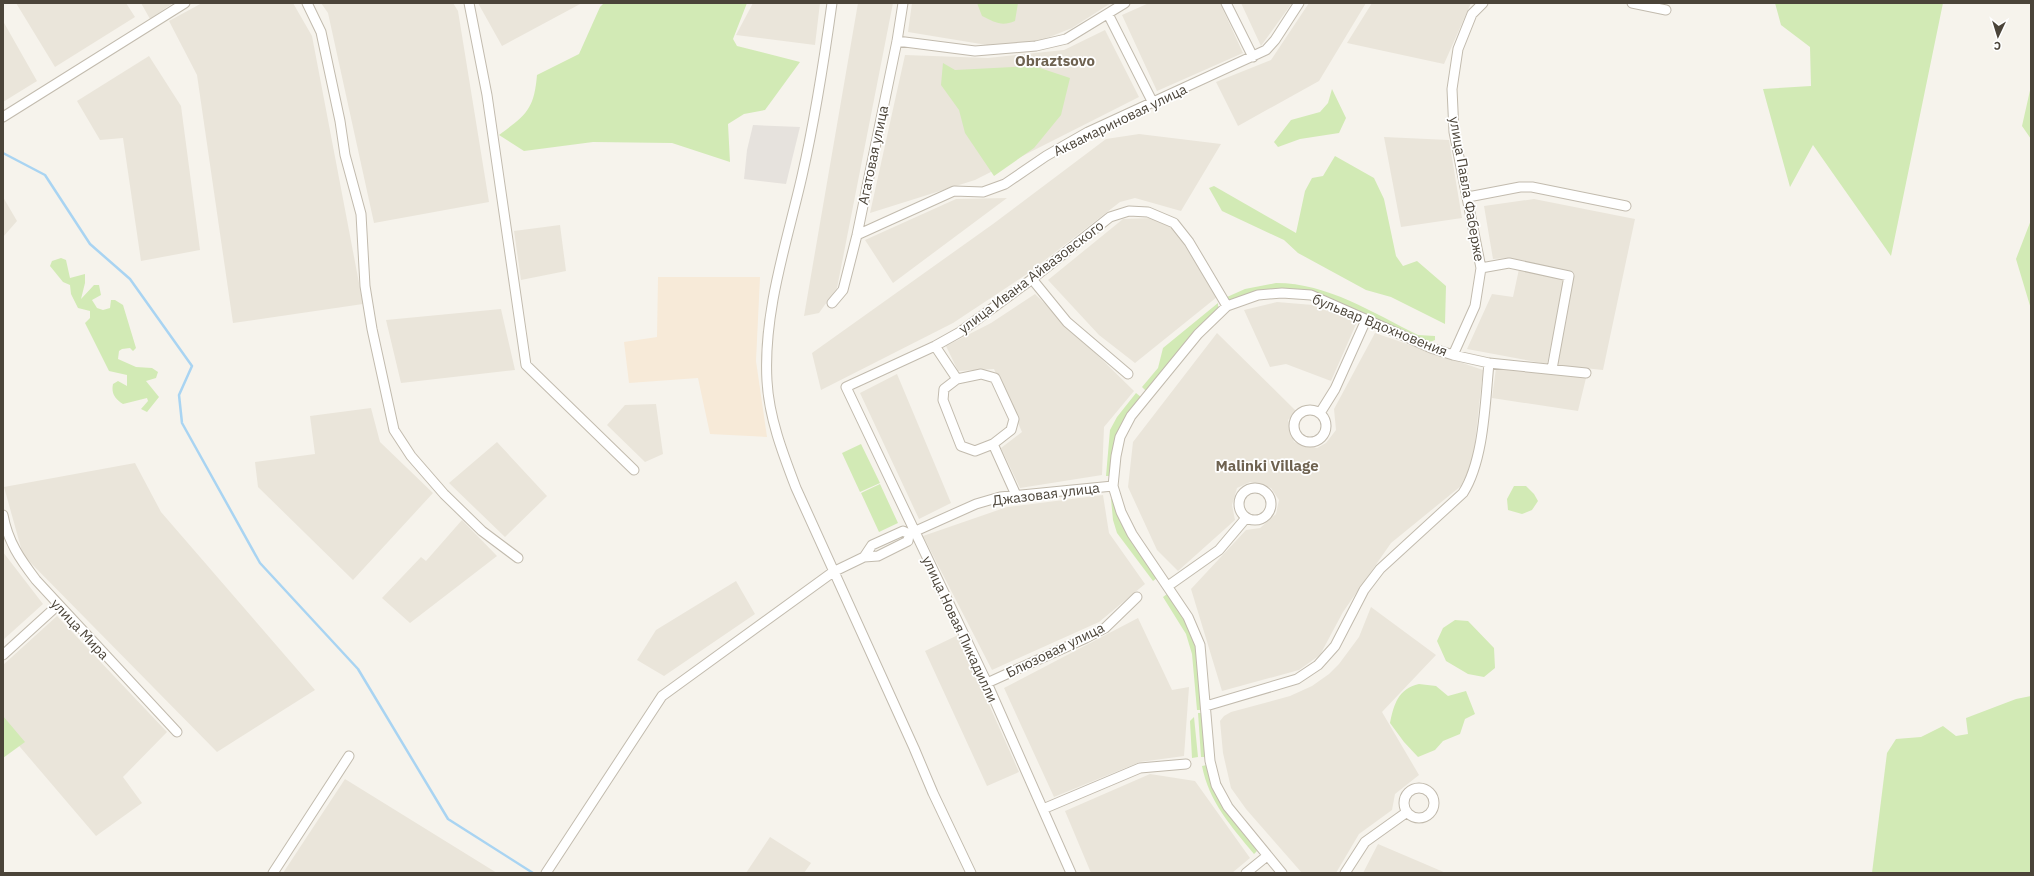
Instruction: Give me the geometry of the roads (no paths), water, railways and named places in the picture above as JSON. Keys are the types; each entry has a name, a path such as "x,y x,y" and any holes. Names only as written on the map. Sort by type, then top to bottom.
{"street":[{"path":"3,117 185,3"},
{"path":"307,3 321,32 340,121 345,155 361,214 365,286 372,329 394,430 411,456 444,494 482,531 518,558"},
{"path":"469,3 488,95 526,365 634,470"},
{"path":"832,3 812,134 771,318 767,380 770,405 780,447 796,488 933,793 971,873"},
{"name":"Агатовая улица","path":"832,303 843,290 857,235 897,41 903,3"},
{"path":"897,41 975,51 1036,46 1066,39 1125,3"},
{"path":"1226,3 1253,57"},
{"name":"Аквамариновая улица","path":"857,235 954,192 983,192 1005,184 1046,156 1088,132 1253,57 1266,50 1275,40 1299,3"},
{"name":"улица Павла Фаберже","path":"1453,355 1475,306 1481,268 1454,132 1452,89 1458,49 1472,14 1483,3"},
{"path":"1632,3 1666,10"},
{"path":"1108,14 1153,103"},
{"path":"1468,197 1520,187 1532,187 1626,206"},
{"name":"улица Ивана Айвазовского","path":"846,386 935,346 960,332 1032,279 1110,217 1129,212 1148,212 1174,223 1189,242 1227,306"},
{"path":"1481,268 1509,263 1569,276 1552,369"},
{"path":"1032,279 1067,322 1128,374"},
{"name":"бульвар Вдохновения","path":"1282,873 1228,807 1216,785 1210,761 1200,645 1188,617 1132,534 1121,512 1113,486 1120,437 1131,416 1198,334 1227,306 1258,295 1282,292 1311,295 1431,348 1453,355 1489,363 1586,373"},
{"path":"1320,413 1335,389 1366,320"},
{"path":"935,346 957,380"},
{"path":"1206,706 1297,679 1318,666 1335,646 1364,590 1380,569 1463,493 1471,481 1477,461 1489,363"},
{"path":"981,374 995,378 1014,419 1011,430 994,444 975,451 961,446 943,400 944,389 957,380 981,374"},
{"name":"улица Новая Пикадилли","path":"846,386 912,533 987,683 1071,873"},
{"path":"994,444 1016,495"},
{"name":"Джазовая улица","path":"912,533 976,504 1000,497 1113,486"},
{"name":"улица Мира","path":"3,514 5,526 16,555 58,605 177,732"},
{"path":"1168,586 1219,550 1246,518"},
{"path":"546,873 662,696 833,572 864,557 878,556 908,541 912,533"},
{"name":"Блюзовая улица","path":"987,683 1105,628 1137,597"},
{"path":"3,655 58,605"},
{"path":"273,873 349,756"},
{"path":"1043,810 1140,768 1186,764"},
{"path":"1345,873 1364,842 1407,812"},
{"path":"1246,873 1267,856"}],"waterway":[{"path":"3,153 45,175 90,244 130,279 192,366 179,395 182,423 260,563 358,669 448,819 533,873"}],"district":[{"name":"Obraztsovo","path":"1055,60"},
{"name":"Malinki Village","path":"1267,465"}]}
